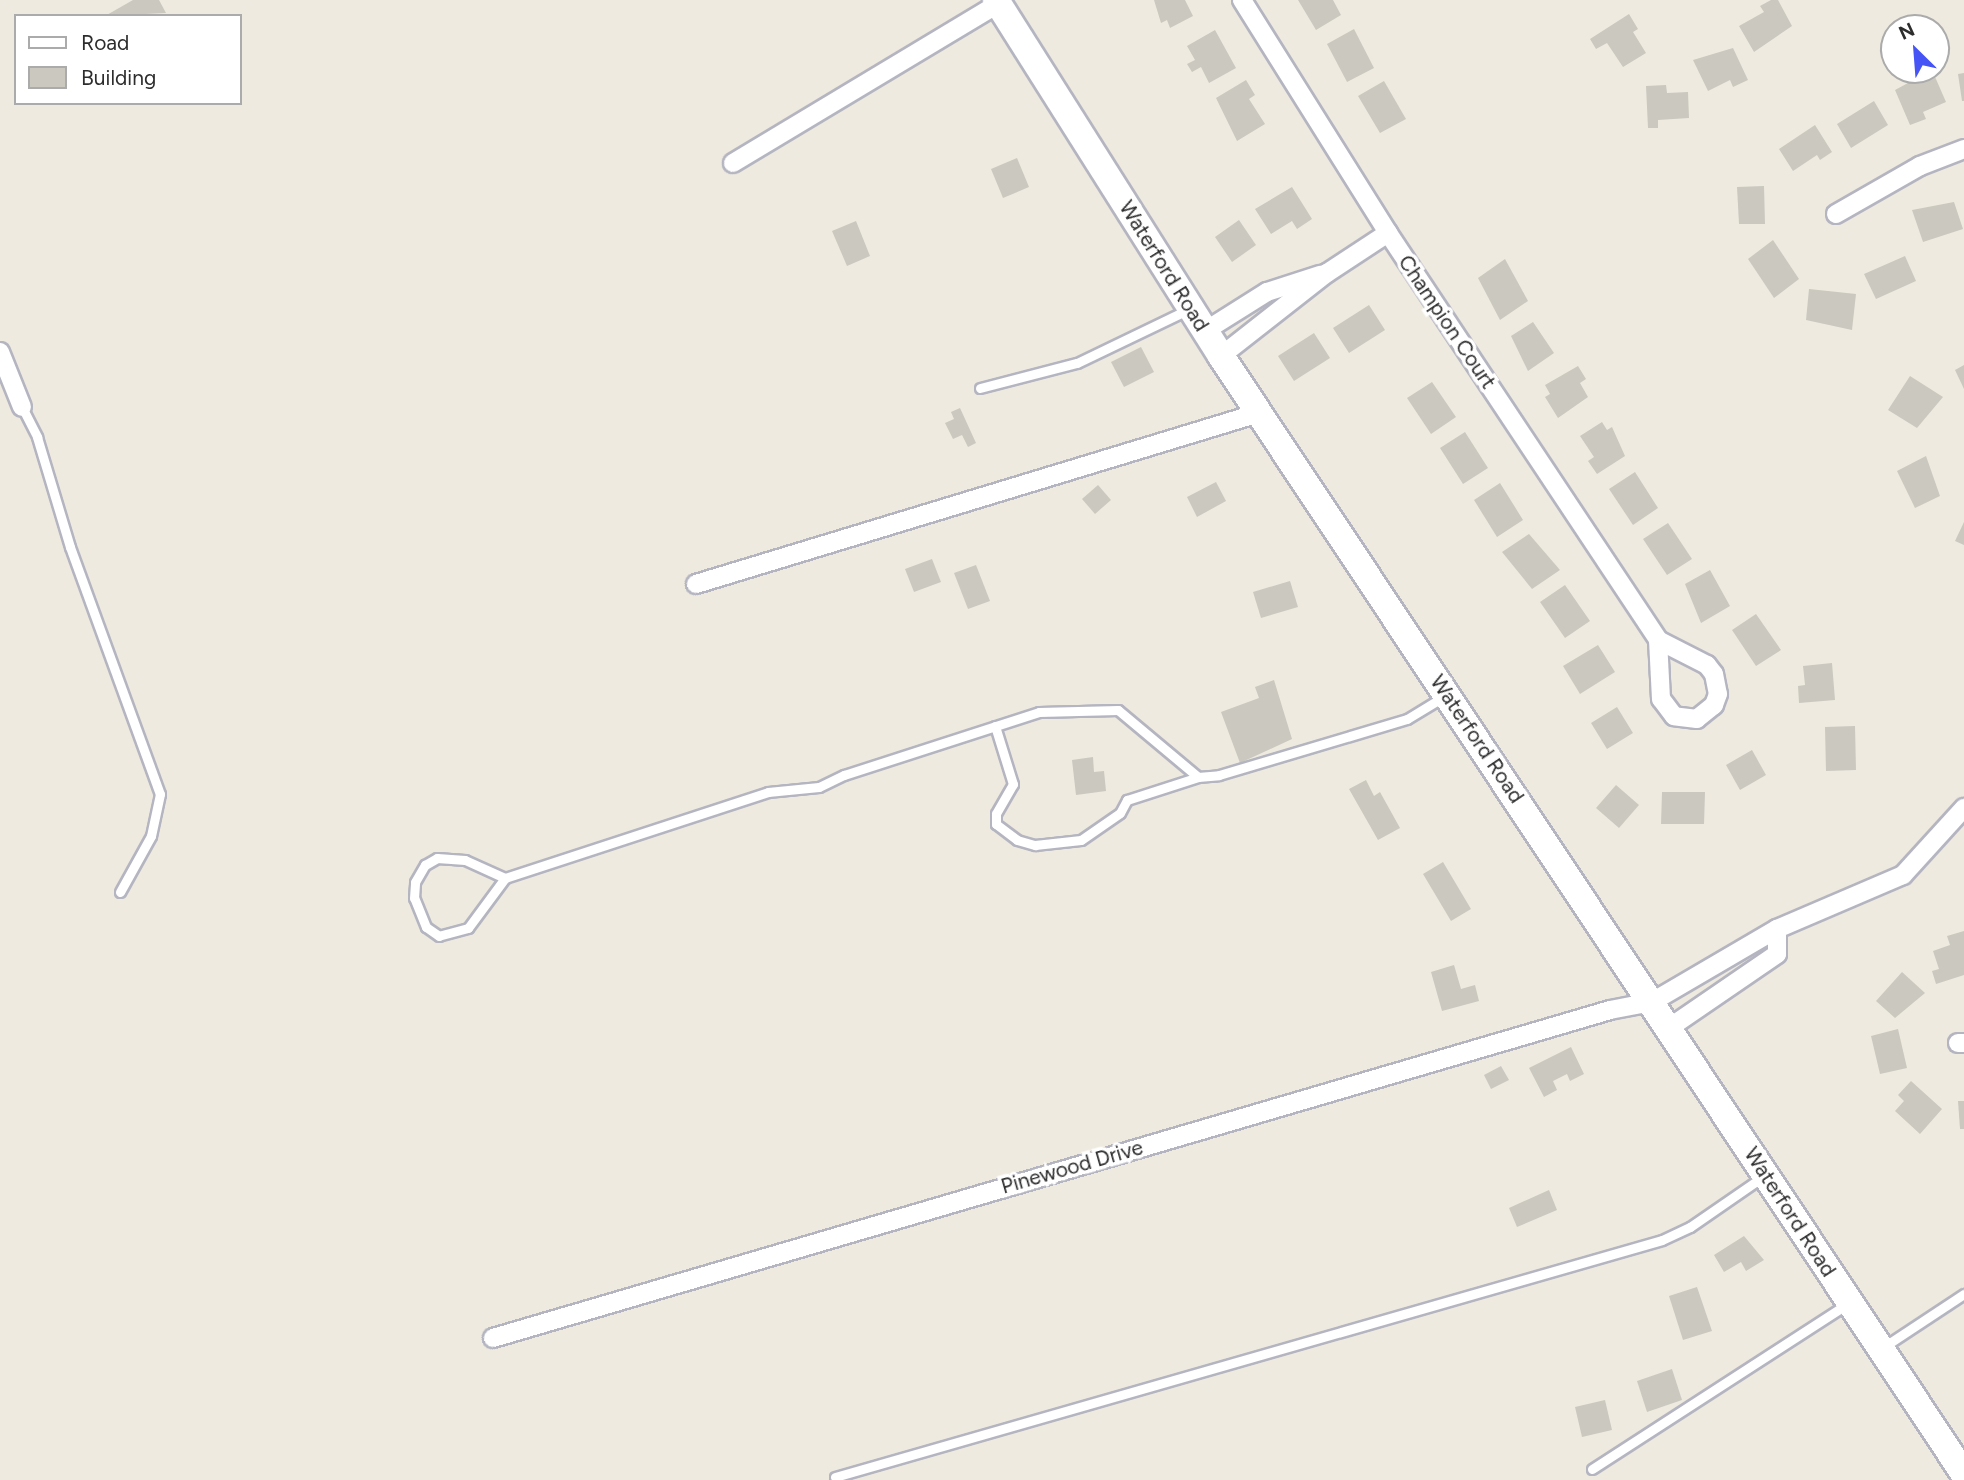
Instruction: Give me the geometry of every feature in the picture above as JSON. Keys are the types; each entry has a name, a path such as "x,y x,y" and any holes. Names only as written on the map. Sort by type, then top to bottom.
{"main road":[{"name":"Waterford Road","path":"997,2 1189,308 1653,1002 1964,1474"}],"street":[{"name":"Champion Court","path":"1242,0 1388,233 1658,640 1707,665 1714,674 1718,694 1714,705 1697,719 1674,716 1661,699 1658,640"},
{"path":"733,163 997,2"},
{"path":"1836,214 1920,166 1964,149"},
{"path":"1221,356 1327,273 1388,233"},
{"path":"1205,331 1267,292 1327,273"},
{"path":"0,352 22,407"},
{"path":"696,584 1259,414"},
{"name":"Pinewood Drive","path":"493,1338 1610,1010 1653,1002 1777,929 1903,875 1964,808"},
{"path":"1669,1028 1777,954 1777,929"}],"lane":[{"path":"980,388 1077,363 1189,308"},
{"path":"22,407 37,437 70,547 143,736 160,794 151,836 120,892"},
{"path":"995,726 1013,784 996,814 996,824 1017,839 1035,845 1082,840 1120,813 1127,800 1198,777 1219,775 1407,719 1447,695"},
{"path":"505,878 449,858 425,865 415,882 414,898 426,927 439,936 468,928 505,878 768,792 819,787 844,775 1039,712 1118,710 1198,777"},
{"path":"835,1477 1662,1240 1690,1227 1766,1175"},
{"path":"1880,1349 1964,1294"},
{"path":"1592,1469 1850,1302"}],"building":[{"path":"133,0 159,0 166,13 146,14 108,14"},
{"path":"1154,0 1185,0 1193,16 1170,28 1167,20 1161,23"},
{"path":"1298,0 1333,0 1341,15 1316,30"},
{"path":"1771,0 1778,0 1792,26 1754,52 1739,26 1764,12 1760,6"},
{"path":"1629,14 1638,29 1633,32 1646,53 1623,67 1607,43 1596,49 1590,39"},
{"path":"1354,29 1374,68 1347,82 1327,44"},
{"path":"1215,30 1236,68 1209,83 1201,67 1192,72 1187,64 1195,60 1187,46"},
{"path":"1733,48 1748,80 1733,87 1730,80 1708,91 1693,60"},
{"path":"1964,73 1964,101 1962,101 1958,74"},
{"path":"1246,80 1255,95 1249,99 1265,124 1237,141 1216,98"},
{"path":"1384,81 1406,119 1380,133 1358,96"},
{"path":"1906,84 1938,84 1946,102 1923,112 1926,119 1910,125 1895,90"},
{"path":"1666,85 1667,93 1688,92 1689,118 1658,120 1658,128 1648,128 1646,86"},
{"path":"1874,101 1888,125 1851,148 1837,124"},
{"path":"1815,125 1832,152 1820,160 1817,155 1793,171 1779,149"},
{"path":"1017,158 1029,187 1003,198 991,169"},
{"path":"1764,186 1765,224 1739,224 1737,187"},
{"path":"1292,187 1312,219 1297,229 1292,221 1271,234 1255,209"},
{"path":"1954,202 1963,229 1923,242 1912,210"},
{"path":"1239,220 1256,245 1232,262 1215,237"},
{"path":"856,221 870,256 847,266 832,231"},
{"path":"1773,240 1799,279 1774,298 1748,259"},
{"path":"1905,256 1916,281 1876,299 1864,274"},
{"path":"1505,259 1528,301 1500,320 1478,278"},
{"path":"1809,289 1856,294 1852,330 1806,320"},
{"path":"1369,305 1385,330 1349,353 1333,328"},
{"path":"1533,322 1554,353 1528,371 1511,336"},
{"path":"1314,333 1330,358 1294,381 1278,356"},
{"path":"1141,347 1154,372 1124,387 1111,362"},
{"path":"1964,365 1964,389 1955,370"},
{"path":"1578,366 1586,379 1580,383 1588,397 1558,418 1545,397 1550,394 1545,385"},
{"path":"1910,376 1943,397 1917,428 1888,410"},
{"path":"1432,382 1456,417 1431,434 1407,398"},
{"path":"960,408 976,443 968,447 962,435 953,439 945,423 954,419 951,412"},
{"path":"1602,422 1607,430 1612,427 1625,456 1597,474 1588,461 1594,457 1580,436"},
{"path":"1465,432 1488,468 1463,484 1440,448"},
{"path":"1926,456 1940,496 1915,508 1897,471"},
{"path":"1635,472 1658,508 1633,525 1609,489"},
{"path":"1216,482 1226,501 1197,517 1187,497"},
{"path":"1500,483 1523,520 1497,537 1474,500"},
{"path":"1098,485 1111,500 1095,514 1082,499"},
{"path":"1964,522 1964,545 1955,541"},
{"path":"1668,523 1692,559 1667,575 1643,539"},
{"path":"1529,534 1560,570 1532,589 1502,552"},
{"path":"932,559 941,582 914,592 905,569"},
{"path":"976,565 990,601 968,609 954,573"},
{"path":"1710,570 1730,606 1701,623 1685,584"},
{"path":"1290,581 1298,607 1261,618 1253,592"},
{"path":"1565,585 1590,621 1565,638 1540,602"},
{"path":"1756,614 1781,650 1756,666 1732,630"},
{"path":"1598,645 1615,672 1580,694 1563,666"},
{"path":"1832,663 1835,700 1799,703 1798,686 1805,685 1803,666"},
{"path":"1274,680 1292,739 1240,763 1221,712 1259,698 1255,687"},
{"path":"1617,707 1633,733 1607,749 1591,723"},
{"path":"1855,726 1856,770 1826,771 1825,727"},
{"path":"1752,750 1766,775 1740,790 1726,765"},
{"path":"1093,757 1094,772 1104,771 1106,791 1076,795 1072,760"},
{"path":"1366,780 1374,796 1380,792 1400,828 1378,840 1349,789"},
{"path":"1616,785 1639,805 1619,828 1596,808"},
{"path":"1662,792 1705,792 1704,824 1661,824"},
{"path":"1443,862 1471,909 1451,921 1423,874"},
{"path":"1964,931 1964,975 1936,984 1932,971 1939,969 1933,951 1950,945 1947,936"},
{"path":"1454,965 1461,989 1475,985 1479,1001 1442,1011 1431,972"},
{"path":"1902,972 1925,993 1895,1018 1876,1001"},
{"path":"1898,1029 1907,1068 1880,1074 1871,1036"},
{"path":"1571,1047 1584,1074 1570,1081 1567,1074 1553,1081 1557,1090 1544,1097 1529,1068"},
{"path":"1501,1066 1509,1080 1491,1089 1484,1075"},
{"path":"1911,1081 1942,1109 1920,1134 1895,1111 1904,1101 1898,1095"},
{"path":"1958,1101 1964,1101 1964,1129 1960,1129"},
{"path":"1549,1190 1557,1210 1517,1227 1509,1208"},
{"path":"1744,1236 1764,1260 1746,1271 1741,1262 1724,1272 1714,1255"},
{"path":"1697,1287 1712,1331 1683,1340 1669,1296"},
{"path":"1672,1369 1682,1400 1647,1412 1637,1381"},
{"path":"1605,1400 1612,1430 1582,1437 1575,1407"}]}
